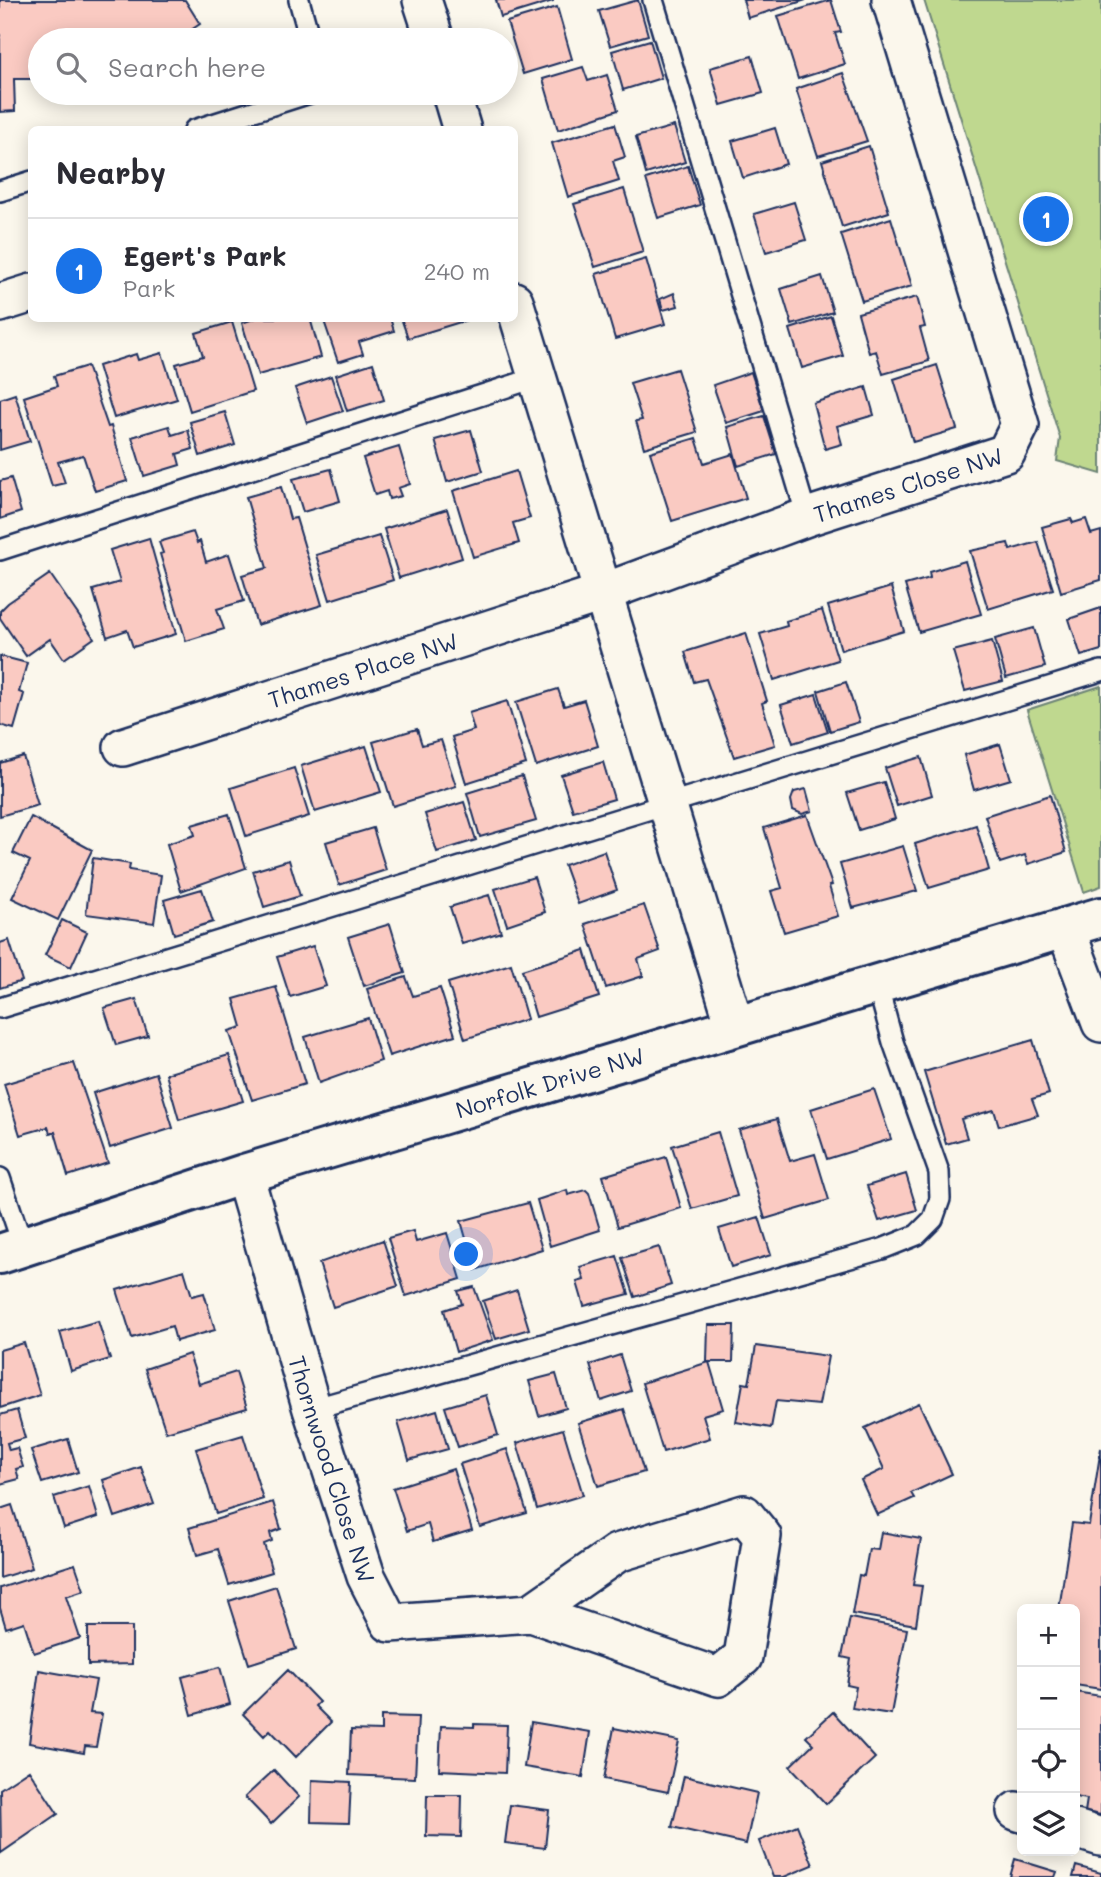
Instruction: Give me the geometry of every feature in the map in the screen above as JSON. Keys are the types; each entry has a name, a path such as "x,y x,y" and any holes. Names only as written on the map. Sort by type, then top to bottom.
{"street":[{"path":"422,0 431,28"},
{"name":"Thames Close NW","path":"602,593 807,517 1006,453 1020,425 891,0"},
{"path":"455,105 461,126"},
{"path":"0,303 28,294"},
{"path":"518,314 735,1026"},
{"name":"Thames Place NW","path":"123,747 602,593"},
{"path":"1083,922 1101,1023"},
{"name":"Norfolk Drive NW","path":"11,1250 244,1174 1083,922"},
{"name":"Thornwood Close NW","path":"244,1174 312,1409 366,1576 390,1623 531,1613 718,1677 743,1657 762,1536 744,1514 617,1553 531,1613"},
{"path":"1080,1831 1101,1838"}],"lane":[{"path":"299,0 307,28"},
{"path":"653,0 807,517"},
{"path":"207,126 272,105"},
{"path":"0,191 28,182"},
{"path":"0,550 538,377"},
{"path":"0,1008 668,806 1101,671"},
{"path":"312,1409 882,1249 917,1235 933,1219 940,1199 939,1172 877,984"},
{"path":"0,1178 11,1250"}],"green space":[{"path":"924,0 1101,0 1101,474 1057,461 1060,438"},
{"path":"1101,686 1101,886 1084,892 1027,710"}],"building":[{"path":"0,0 185,0 200,24 194,28 28,28 28,79 14,79 15,111 0,112"},
{"path":"496,0 553,0 553,1 501,17"},
{"path":"638,0 648,35 610,46 599,11"},
{"path":"743,0 806,0 748,18"},
{"path":"831,0 841,32 835,33 845,64 798,79 778,16"},
{"path":"557,7 572,59 523,74 518,58 518,28 509,28 507,22"},
{"path":"650,40 661,78 623,90 612,51"},
{"path":"752,56 763,93 721,105 710,68"},
{"path":"583,67 588,81 607,75 618,110 558,130 543,79"},
{"path":"843,73 867,141 818,156 796,89"},
{"path":"615,124 625,157 613,161 619,181 568,197 552,143"},
{"path":"674,126 685,162 646,174 636,137"},
{"path":"775,128 786,164 743,178 732,141"},
{"path":"869,146 889,212 842,227 822,161"},
{"path":"688,166 700,205 658,218 646,179"},
{"path":"624,189 643,252 595,267 574,204"},
{"path":"794,202 806,240 766,252 754,214"},
{"path":"891,218 912,286 862,301 841,234"},
{"path":"646,259 665,324 615,339 596,274"},
{"path":"822,276 833,312 792,325 781,289"},
{"path":"674,293 678,306 663,310 660,299"},
{"path":"917,297 925,327 920,328 929,361 883,374 876,351 869,353 858,313"},
{"path":"831,316 843,356 802,368 790,329"},
{"path":"232,322 253,391 190,411 176,364 203,356 196,333"},
{"path":"311,322 321,357 258,375 242,323"},
{"path":"324,322 391,322 394,331 359,342 363,354 338,362"},
{"path":"402,322 460,322 408,338"},
{"path":"162,353 177,399 114,418 98,366 136,354 138,360"},
{"path":"373,363 384,400 347,411 336,375"},
{"path":"937,365 957,429 913,442 894,379"},
{"path":"87,366 108,427 111,426 127,481 95,491 83,455 58,462 65,483 52,486 24,397 57,386 54,376"},
{"path":"677,369 697,432 644,448 636,421 642,420 630,383"},
{"path":"751,372 764,411 726,423 713,385"},
{"path":"331,376 343,411 307,423 295,388"},
{"path":"866,387 874,415 837,426 842,444 825,449 813,403"},
{"path":"15,394 30,441 0,450 0,399"},
{"path":"225,412 235,445 200,456 190,422"},
{"path":"764,416 776,454 738,466 727,427"},
{"path":"169,426 172,435 188,430 193,449 177,454 180,465 144,476 132,437"},
{"path":"471,430 483,471 447,482 435,440"},
{"path":"696,438 704,463 733,454 746,498 672,521 650,452"},
{"path":"399,447 410,484 398,488 401,496 389,499 387,491 375,495 363,458"},
{"path":"331,469 340,501 303,512 293,479"},
{"path":"516,471 530,518 513,523 519,543 473,557 453,491"},
{"path":"11,478 21,512 0,519 0,481"},
{"path":"281,487 290,519 296,518 322,605 257,625 242,575 267,568 246,497"},
{"path":"447,509 462,558 399,578 384,529"},
{"path":"1071,519 1073,523 1086,519 1091,534 1101,531 1101,580 1061,592 1042,527"},
{"path":"193,532 197,543 200,541 206,562 229,554 244,601 217,609 224,629 186,641 160,554 163,553 159,542"},
{"path":"379,536 393,580 330,600 316,555"},
{"path":"149,538 176,634 133,647 127,630 107,637 93,590 120,582 110,550"},
{"path":"1038,542 1053,589 988,609 970,551 1008,543 1010,550"},
{"path":"965,561 981,614 919,632 905,585 930,578 929,572"},
{"path":"50,574 94,638 64,659 50,639 26,656 0,618 0,611 8,603"},
{"path":"891,587 904,631 841,650 828,606"},
{"path":"1101,608 1101,650 1081,656 1069,619"},
{"path":"822,610 838,660 774,680 760,634 787,626 786,621"},
{"path":"1034,628 1045,667 1006,678 995,639"},
{"path":"746,633 767,701 762,703 775,745 734,757 706,679 694,682 685,652"},
{"path":"992,641 1003,681 965,691 953,651"},
{"path":"0,656 27,663 19,692 24,694 14,729 0,725"},
{"path":"846,682 859,722 830,731 818,691"},
{"path":"558,689 564,706 584,700 598,746 536,766 516,702"},
{"path":"816,694 828,732 793,743 781,705"},
{"path":"507,701 526,764 466,783 452,737 474,730 469,713"},
{"path":"417,729 422,745 441,740 456,786 393,806 373,742"},
{"path":"1000,744 1011,779 974,790 964,755"},
{"path":"366,746 381,792 315,812 301,766"},
{"path":"23,756 38,805 0,816 0,763"},
{"path":"921,757 932,795 897,806 885,768"},
{"path":"603,762 614,799 573,811 561,775"},
{"path":"294,768 309,816 246,836 231,788"},
{"path":"522,776 536,821 480,837 467,793"},
{"path":"884,782 895,819 859,830 847,793"},
{"path":"806,789 812,811 802,814 793,810 791,800 794,792"},
{"path":"1050,795 1066,852 1028,864 1025,855 1000,863 985,816"},
{"path":"464,802 476,840 437,852 425,814"},
{"path":"229,814 246,868 181,891 167,844 195,835 192,825"},
{"path":"807,815 832,885 829,886 838,916 784,932 771,891 782,888 764,828"},
{"path":"31,817 92,850 58,920 12,898 30,861 13,853"},
{"path":"976,825 989,870 929,888 915,844"},
{"path":"373,828 386,870 339,885 326,842"},
{"path":"903,846 917,891 853,908 840,864"},
{"path":"604,851 617,890 578,904 564,865"},
{"path":"93,858 130,864 129,870 161,875 154,923 86,914"},
{"path":"289,860 300,896 264,907 253,871"},
{"path":"534,877 545,912 507,925 495,889"},
{"path":"202,889 213,922 174,934 164,900"},
{"path":"489,895 501,932 462,944 450,907"},
{"path":"644,905 660,951 638,959 643,976 606,988 585,924"},
{"path":"62,920 87,932 71,967 45,955"},
{"path":"390,924 405,973 364,986 348,937"},
{"path":"9,940 22,981 0,988 0,943"},
{"path":"313,946 326,986 290,997 277,957"},
{"path":"585,950 599,997 536,1017 522,970"},
{"path":"511,964 527,1019 465,1039 448,983"},
{"path":"406,977 413,996 440,988 455,1035 389,1056 367,989"},
{"path":"276,987 305,1084 252,1100 229,1031 242,1027 234,999"},
{"path":"136,999 148,1036 116,1045 104,1008"},
{"path":"368,1018 381,1061 319,1083 305,1037"},
{"path":"1033,1040 1049,1094 1032,1099 1038,1115 999,1126 994,1110 961,1119 967,1138 946,1144 924,1072"},
{"path":"229,1055 243,1101 179,1120 166,1074"},
{"path":"74,1063 108,1163 68,1176 55,1132 50,1133 48,1127 20,1135 4,1084"},
{"path":"156,1073 173,1128 110,1148 93,1093"},
{"path":"874,1089 891,1139 827,1159 811,1109"},
{"path":"777,1119 790,1161 815,1154 829,1200 765,1219 739,1130"},
{"path":"718,1132 737,1196 692,1209 672,1146"},
{"path":"666,1157 681,1208 618,1227 603,1176"},
{"path":"906,1174 917,1210 879,1221 867,1186"},
{"path":"567,1190 568,1195 586,1190 589,1193 600,1230 550,1246 537,1200"},
{"path":"528,1203 542,1249 475,1270 461,1221"},
{"path":"759,1217 771,1255 731,1267 719,1229"},
{"path":"413,1231 416,1242 447,1233 461,1279 406,1296 388,1238"},
{"path":"383,1240 398,1286 333,1307 319,1263"},
{"path":"659,1247 671,1285 635,1297 622,1258"},
{"path":"617,1256 629,1294 584,1306 577,1282 584,1280 580,1267"},
{"path":"184,1270 192,1296 204,1293 215,1330 176,1341 172,1326 132,1338 117,1290"},
{"path":"474,1287 493,1340 456,1352 444,1310 462,1304 458,1291"},
{"path":"517,1290 529,1329 496,1339 483,1301"},
{"path":"98,1321 110,1359 71,1371 60,1332"},
{"path":"708,1325 734,1325 733,1362 707,1362"},
{"path":"24,1343 40,1395 0,1408 0,1350"},
{"path":"756,1346 828,1356 819,1405 776,1401 771,1428 736,1422 743,1383 749,1384"},
{"path":"189,1354 199,1384 236,1372 247,1408 166,1432 145,1369"},
{"path":"620,1355 631,1391 601,1401 590,1365"},
{"path":"709,1362 723,1409 703,1415 710,1438 663,1452 642,1383"},
{"path":"556,1374 566,1408 539,1416 529,1381"},
{"path":"486,1395 498,1435 458,1447 445,1407"},
{"path":"919,1403 952,1474 911,1493 914,1498 877,1515 861,1480 884,1469 865,1428"},
{"path":"624,1409 644,1472 598,1486 578,1423"},
{"path":"17,1410 25,1438 7,1443 9,1450 17,1448 23,1467 16,1469 19,1479 0,1484 0,1415"},
{"path":"437,1410 448,1449 409,1460 398,1422"},
{"path":"563,1429 583,1495 537,1509 517,1443"},
{"path":"243,1435 263,1499 216,1514 196,1449"},
{"path":"68,1439 78,1472 42,1483 31,1450"},
{"path":"1101,1448 1101,1689 1080,1686 1080,1604 1060,1604 1072,1523 1089,1525"},
{"path":"507,1449 527,1513 480,1527 460,1464"},
{"path":"141,1467 154,1504 115,1517 103,1480"},
{"path":"453,1469 472,1530 433,1542 428,1524 407,1531 393,1488"},
{"path":"89,1486 98,1517 64,1528 54,1497"},
{"path":"273,1502 281,1529 270,1533 272,1541 264,1544 272,1572 229,1585 218,1549 197,1555 189,1528"},
{"path":"12,1505 32,1568 0,1578 0,1509"},
{"path":"881,1532 921,1539 913,1585 922,1586 916,1625 852,1614 859,1575 864,1576 869,1549 878,1550"},
{"path":"75,1564 84,1590 66,1596 80,1638 34,1653 24,1622 6,1628 0,1608 0,1588"},
{"path":"276,1586 296,1649 249,1664 229,1601"},
{"path":"850,1618 907,1629 891,1714 852,1708 856,1687 847,1685 851,1659 842,1657"},
{"path":"88,1627 132,1627 132,1664 88,1665"},
{"path":"220,1667 230,1704 192,1715 182,1677"},
{"path":"39,1670 96,1680 90,1713 102,1714 96,1747 85,1746 84,1753 29,1743"},
{"path":"288,1670 319,1702 315,1706 331,1722 296,1757 270,1730 264,1736 243,1714"},
{"path":"1080,1693 1101,1696 1101,1815 1085,1812 1087,1799 1080,1798"},
{"path":"833,1712 875,1758 826,1804 790,1766 813,1744 806,1737"},
{"path":"381,1716 418,1717 415,1778 349,1775 351,1730 381,1731"},
{"path":"531,1722 590,1732 583,1777 524,1767"},
{"path":"474,1724 507,1725 505,1773 439,1770 441,1726 474,1727"},
{"path":"614,1728 679,1741 668,1792 604,1779"},
{"path":"29,1770 58,1814 1,1853 0,1789"},
{"path":"274,1770 299,1797 271,1824 245,1797"},
{"path":"684,1776 757,1793 746,1844 672,1827"},
{"path":"312,1780 351,1782 349,1823 311,1822"},
{"path":"427,1795 462,1795 461,1837 426,1836"},
{"path":"510,1805 549,1810 545,1848 505,1843"},
{"path":"797,1825 813,1865 784,1877 773,1877 759,1841"},
{"path":"1015,1859 1057,1872 1055,1877 1010,1877"},
{"path":"1076,1866 1101,1873 1101,1877 1073,1877"}],"place":[{"name":"Egert's Park","path":"1046,219"}]}
